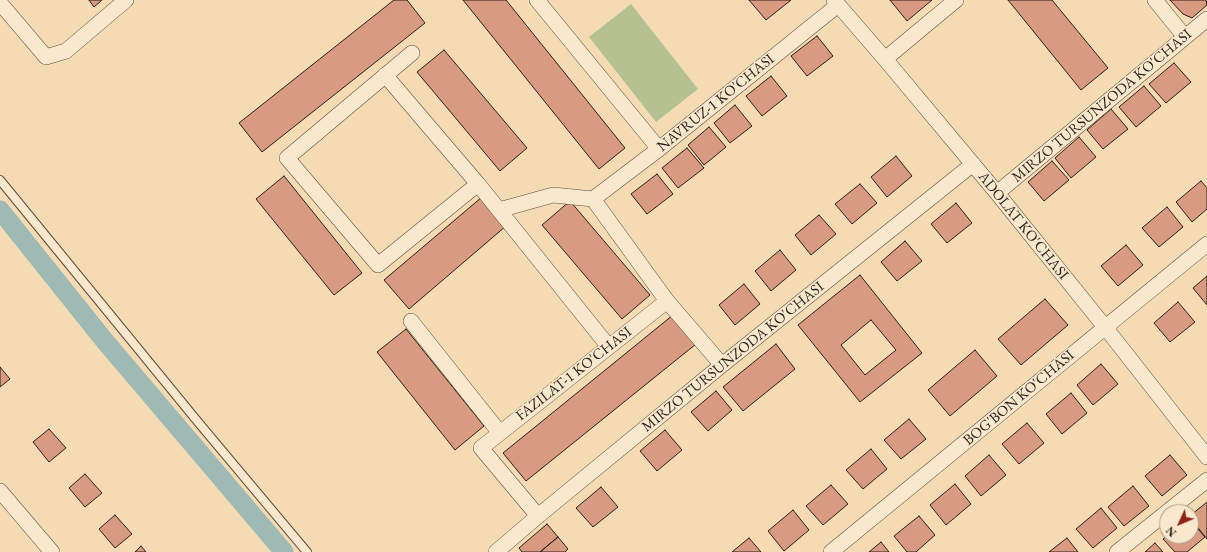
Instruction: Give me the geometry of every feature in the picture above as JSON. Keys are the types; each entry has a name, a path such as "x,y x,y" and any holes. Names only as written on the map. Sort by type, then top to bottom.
{"street":[{"path":"0,3 46,57 66,51 126,0"},
{"path":"537,0 659,149"},
{"path":"885,59 955,0"},
{"path":"1154,0 1185,37"},
{"name":"NAVRUZ-1 KO'CHASI","path":"593,199 659,149 836,3"},
{"name":"ADOLAT KO'CHASI","path":"836,3 997,193 1207,457"},
{"name":"MIRZO TURSUNZODA KO'CHASI","path":"997,193 1207,19"},
{"path":"412,53 385,74 287,158 378,265 478,184"},
{"path":"385,74 478,184 609,346"},
{"name":"MIRZO TURSUNZODA KO'CHASI","path":"496,552 722,364 973,164"},
{"path":"499,210 553,195 593,199 667,301 722,364"},
{"name":"BOG'BON KO'CHASI","path":"831,552 1207,244"},
{"name":"FAZILAT-1 KO'CHASI","path":"538,516 481,448 667,301"},
{"path":"411,321 500,433"},
{"path":"1117,552 1207,480"},
{"path":"0,491 52,552"}],"lane":[{"path":"0,180 198,422 307,552"}],"green space":[{"path":"631,4 698,89 656,122 589,37"}],"building":[{"path":"89,0 102,0 94,7"},
{"path":"394,0 407,0 425,23 262,152 239,123"},
{"path":"463,0 506,0 625,148 599,169"},
{"path":"749,0 791,0 766,20"},
{"path":"890,0 932,0 907,21"},
{"path":"1008,0 1052,0 1108,68 1081,90"},
{"path":"1170,0 1206,0 1207,5 1192,18 1183,14"},
{"path":"817,36 833,56 807,76 791,56"},
{"path":"444,50 527,148 500,171 417,72"},
{"path":"1174,63 1191,82 1166,103 1149,84"},
{"path":"771,76 787,96 762,116 746,96"},
{"path":"1144,86 1161,106 1136,127 1119,107"},
{"path":"735,105 752,126 730,143 714,123"},
{"path":"1111,109 1128,129 1103,149 1087,130"},
{"path":"709,127 726,147 704,165 688,145"},
{"path":"1079,137 1096,157 1071,178 1055,158"},
{"path":"687,148 704,168 678,188 662,168"},
{"path":"896,156 912,176 887,197 871,177"},
{"path":"1052,161 1069,180 1044,201 1028,182"},
{"path":"657,174 673,194 647,214 631,194"},
{"path":"284,176 362,273 334,295 256,199"},
{"path":"1201,181 1207,188 1207,209 1192,222 1176,202"},
{"path":"860,184 877,203 852,224 835,204"},
{"path":"482,197 506,226 409,309 384,280"},
{"path":"570,201 650,295 622,319 542,225"},
{"path":"956,203 972,223 947,243 931,224"},
{"path":"1167,207 1183,227 1159,247 1142,228"},
{"path":"819,215 836,234 811,255 795,235"},
{"path":"905,241 922,261 897,281 881,262"},
{"path":"1126,245 1143,265 1118,286 1101,266"},
{"path":"780,250 796,270 771,291 755,271"},
{"path":"860,275 922,353 860,402 798,325","holes":["871,320 896,350 865,375 841,345"]},
{"path":"1207,276 1207,305 1193,288"},
{"path":"744,284 760,304 735,325 719,305"},
{"path":"1045,299 1068,325 1021,365 998,339"},
{"path":"1178,302 1195,322 1170,342 1154,323"},
{"path":"673,315 696,344 526,481 503,453"},
{"path":"406,329 484,426 455,450 377,352"},
{"path":"776,344 795,369 743,411 723,387"},
{"path":"975,350 997,376 950,416 928,390"},
{"path":"1101,364 1118,384 1093,405 1077,385"},
{"path":"0,367 10,379 0,387"},
{"path":"716,391 732,410 708,431 691,412"},
{"path":"1071,393 1087,413 1062,434 1046,414"},
{"path":"909,419 926,439 901,459 884,440"},
{"path":"1027,423 1044,443 1019,464 1002,444"},
{"path":"49,429 66,448 49,462 33,442"},
{"path":"665,430 682,450 657,471 640,451"},
{"path":"871,449 887,469 863,489 846,470"},
{"path":"989,455 1006,475 981,496 965,476"},
{"path":"1170,455 1187,475 1162,496 1145,476"},
{"path":"85,474 102,493 85,507 69,488"},
{"path":"955,484 971,504 946,525 930,505"},
{"path":"831,485 848,504 823,525 806,506"},
{"path":"1133,486 1149,506 1124,526 1108,507"},
{"path":"601,487 618,507 593,527 576,508"},
{"path":"1207,502 1207,539 1199,529 1199,508"},
{"path":"1101,508 1117,528 1093,548 1076,529"},
{"path":"793,510 809,530 784,551 768,531"},
{"path":"115,515 132,534 115,548 99,529"},
{"path":"919,516 935,535 916,552 907,552 894,536"},
{"path":"547,524 558,537 540,552 522,552 519,548"},
{"path":"1199,530 1205,537 1199,542"},
{"path":"558,537 568,549 565,552 540,552"},
{"path":"749,538 761,552 732,552"},
{"path":"1067,538 1078,552 1049,552"},
{"path":"881,542 889,552 869,552"},
{"path":"1155,543 1163,552 1145,552"},
{"path":"1168,544 1197,544 1187,552 1175,552"},
{"path":"141,546 146,552 135,552"}],"waterway":[{"path":"0,210 104,340 284,552"}]}
